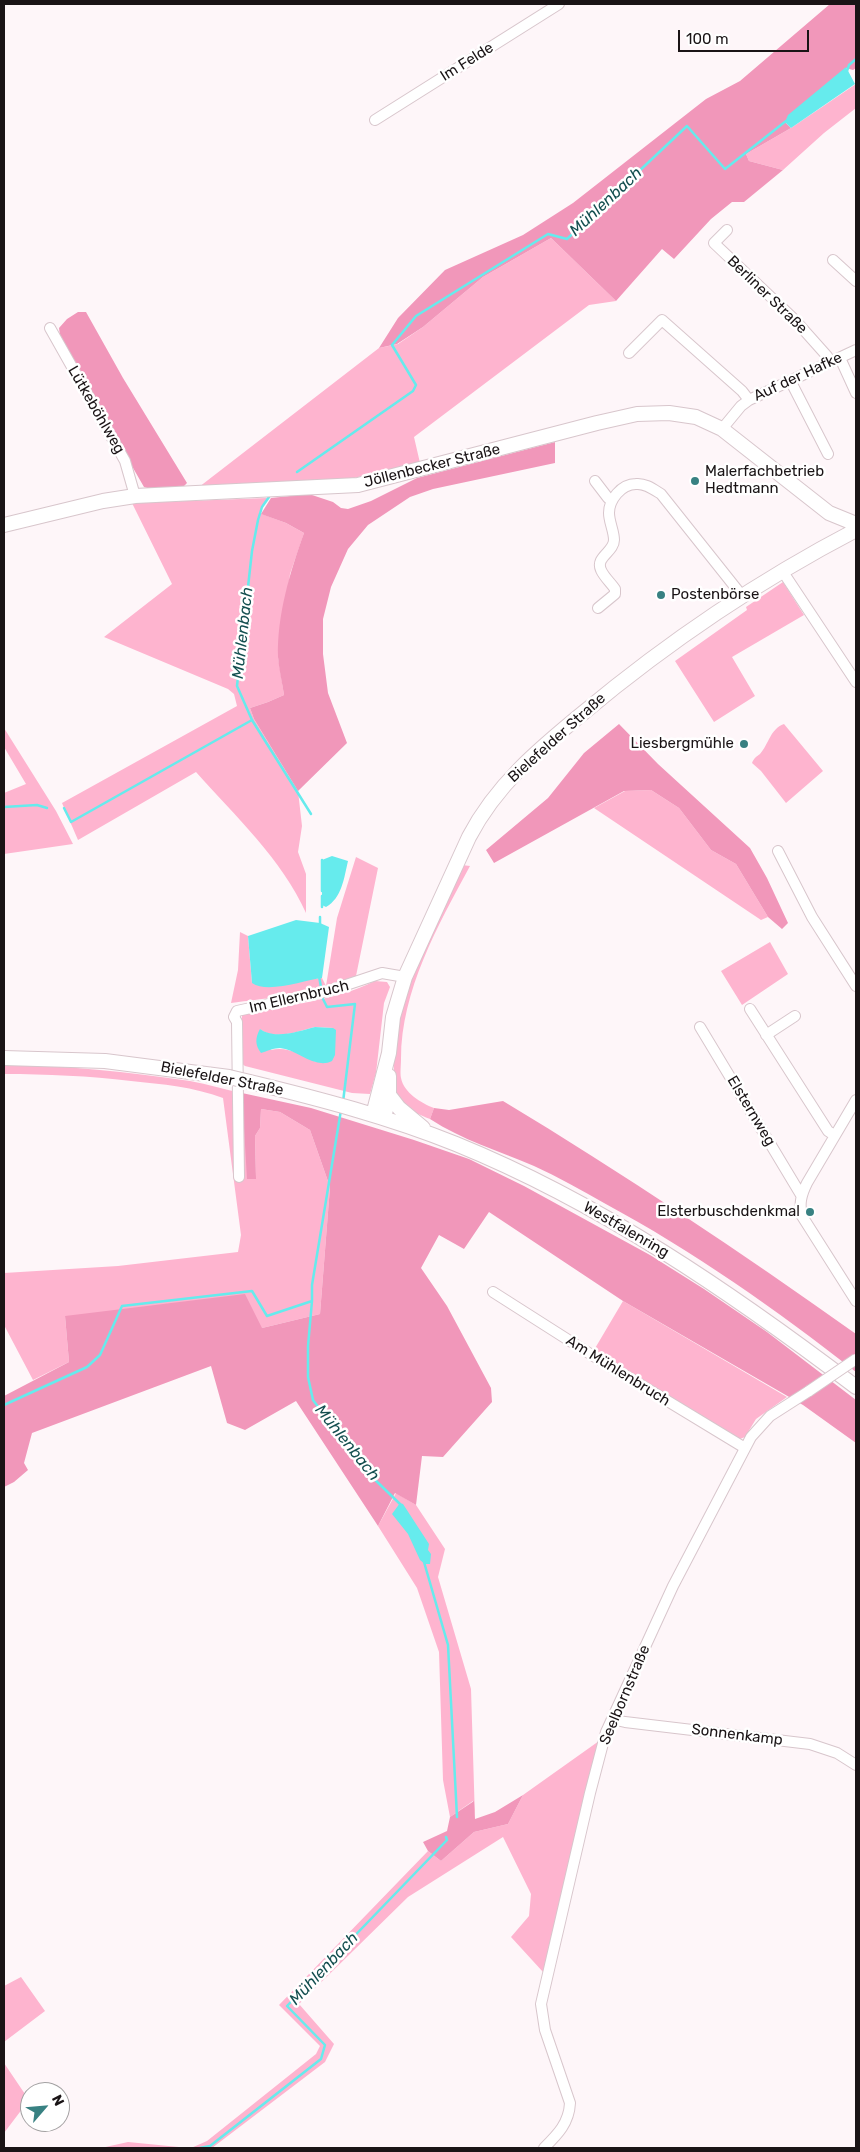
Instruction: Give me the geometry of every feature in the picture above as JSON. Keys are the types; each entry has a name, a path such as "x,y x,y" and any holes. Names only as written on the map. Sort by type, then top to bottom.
{"main road":[{"name":"Jöllenbecker Straße","path":"4,525 103,501 135,496 358,485 637,414 669,413 696,417 724,426 829,512 856,524"},
{"name":"Jöllenbecker Straße","path":"829,512 841,538"},
{"name":"Bielefelder Straße","path":"379,1116 393,1017 405,977 469,837 480,815 496,794 541,748 663,651 743,597 856,530"},
{"name":"Bielefelder Straße","path":"379,1116 390,1095 389,1053"},
{"name":"Bielefelder Straße","path":"4,1058 105,1061 229,1077 379,1116"},
{"path":"390,1095 399,1108 430,1134"},
{"name":"Westfalenring","path":"379,1116 430,1134 517,1171 604,1217 686,1266 763,1317 856,1387"}],"street":[{"name":"Im Felde","path":"375,120 559,4"},
{"name":"Berliner Straße","path":"727,230 714,244 794,319 827,356 835,360"},
{"path":"833,260 856,281"},
{"path":"629,353 662,320 742,391 749,400"},
{"name":"Lütkeböhlweg","path":"50,328 125,461 135,496"},
{"name":"Auf der Hafke","path":"724,426 741,406 749,400 856,350"},
{"path":"835,360 856,393"},
{"path":"791,382 828,454"},
{"path":"595,481 608,498 613,499"},
{"path":"598,608 615,594 615,589 601,570 600,564 602,558 612,548 614,542 609,514 613,499 627,486 636,484 648,486 660,494 743,597"},
{"path":"783,572 856,682"},
{"path":"778,851 812,917 856,986"},
{"name":"Im Ellernbruch","path":"240,1176 236,1022 234,1016 237,1011 328,991 382,973 405,977"},
{"path":"750,1009 828,1131 834,1135"},
{"path":"766,1035 795,1016"},
{"name":"Elsternweg","path":"700,1027 801,1195"},
{"path":"856,1100 807,1183 801,1195 800,1208 802,1216 856,1301"},
{"name":"Am Mühlenbruch","path":"493,1292 595,1358 745,1448"},
{"name":"Seelbornstraße","path":"544,2148 563,2128 569,2114 570,2102 544,2030 541,2004 606,1732 673,1586 751,1437 764,1422 856,1359"},
{"name":"Sonnenkamp","path":"612,1719 810,1744 837,1753 856,1765"}],"shaded area":[{"path":"830,4 856,4 856,68 853,70 846,68 785,122 791,128 746,154 749,161 783,170 744,202 732,202 711,219 674,259 662,249 616,301 551,238 483,277 423,327 397,344 379,348 398,318 445,270 523,235 573,203 706,99 740,81"},
{"path":"856,84 856,108 824,133 783,170 749,161 746,154 791,128"},
{"path":"551,238 616,301 589,305 414,437 420,463 345,480 199,487 379,348 398,344 423,327 483,277"},
{"path":"78,312 86,312 123,378 187,483 182,488 151,489 144,487 61,343 59,328 67,319"},
{"path":"555,442 555,463 433,489 410,497 368,525 348,549 331,587 323,619 323,654 328,693 347,743 298,791 254,719 250,708 284,695 278,657 278,641 289,578 304,533 286,523 261,514 271,498 309,494 333,502 341,508 348,509 371,501 417,478"},
{"path":"267,498 259,513 286,523 304,533 290,574 278,657 284,695 250,708 254,719 298,791 302,826 298,852 306,874 306,913 296,893 271,856 196,772 78,840 62,803 237,706 234,694 228,689 104,637 172,584 132,503"},
{"path":"783,582 804,615 732,657 755,696 714,722 675,661 747,610 746,607"},
{"path":"619,724 658,764 750,848 767,878 788,923 782,929 768,917 736,864 711,850 679,808 651,790 624,791 494,863 486,850 548,798 584,753"},
{"path":"784,724 823,771 786,803 761,771 752,763 776,729"},
{"path":"4,728 56,811 73,844 4,854 4,793 26,784 4,747"},
{"path":"651,790 679,808 711,850 736,864 768,917 761,920 594,808 625,791"},
{"path":"356,857 378,868 356,976 346,982 315,991 231,1003 238,970 240,932 248,936 252,983 322,978 326,986 337,918"},
{"path":"462,865 470,866 434,935 414,984 407,1008 403,1034 401,1078 409,1093 434,1108 430,1119 408,1109 396,1096 394,1083 395,1045 399,1018 415,966"},
{"path":"770,942 788,974 742,1005 721,971"},
{"path":"375,981 387,982 390,987 384,1003 376,1073 370,1094 352,1093 245,1066 241,1063 242,1014 310,1002 360,988","holes":["315,1027 333,1028 316,1062 289,1050 271,1050 260,1029 266,1033 280,1035"]},
{"path":"4,1065 74,1068 144,1075 190,1081 242,1093 256,1179 255,1136 260,1128 261,1109 280,1112 310,1130 330,1187 320,1314 262,1328 65,1316 69,1362 33,1380 4,1325 4,1273 118,1266 238,1252 241,1235 223,1098 189,1089 154,1083 52,1075 4,1074"},
{"path":"242,1093 311,1108 469,1159 524,1186 650,1255 767,1332 856,1400 856,1443 803,1405 623,1301 489,1212 464,1249 439,1235 421,1268 447,1306 491,1388 492,1402 443,1457 422,1456 416,1505 395,1493 378,1526 296,1401 245,1430 227,1423 211,1366 32,1433 24,1463 28,1470 14,1482 4,1487 4,1396 69,1362 65,1316 245,1294 262,1328 320,1314 330,1187 310,1130 280,1112 261,1109 260,1128 255,1136 256,1179 247,1179"},
{"path":"503,1101 682,1214 856,1334 856,1372 734,1282 670,1241 578,1188 534,1166 468,1139 430,1119 434,1108 449,1110"},
{"path":"623,1301 787,1397 756,1419 745,1437 740,1439 594,1350"},
{"path":"396,1493 416,1505 445,1549 438,1577 471,1689 475,1819 473,1801 450,1817 443,1780 439,1652 417,1588 378,1526"},
{"path":"599,1741 543,1972 511,1937 529,1916 531,1894 503,1837 408,1897 299,2004 334,2044 325,2062 212,2148 191,2148 207,2141 316,2054 320,2046 279,2005 428,1851 441,1861 474,1832 508,1824 523,1795"},
{"path":"523,1795 508,1824 474,1832 441,1861 428,1851 423,1842 447,1831 450,1817 474,1801 475,1819 495,1812"},
{"path":"21,1977 45,2011 4,2042 4,1986"},
{"path":"4,2063 20,2087 20,2112 4,2133"},
{"path":"128,2142 189,2148 101,2148"}],"water":[{"path":"846,67 855,84 791,128 785,122 788,115"},
{"path":"332,856 348,861 344,881 339,893 326,907 322,905 322,860"},
{"path":"296,920 320,923 329,927 322,978 276,987 259,986 252,983 248,936"},
{"path":"315,1027 333,1028 336,1030 335,1055 332,1061 319,1063 280,1048 261,1053 257,1044 257,1035 260,1029 273,1034 280,1034"},
{"path":"400,1503 403,1504 429,1544 430,1564 425,1564 420,1560 408,1534 392,1514"}],"waterway":[{"name":"Mühlenbach","path":"847,71 849,65 856,59"},
{"name":"Mühlenbach","path":"297,472 413,391 416,385 392,345 416,316 548,234 567,239 687,126 725,169 786,121"},
{"name":"Mühlenbach","path":"269,497 262,507 252,551 237,686 252,720 311,814"},
{"path":"64,808 71,822 252,720"},
{"path":"4,807 37,805 47,808"},
{"name":"Mühlenbach","path":"322,860 322,891"},
{"name":"Mühlenbach","path":"322,896 322,907"},
{"name":"Mühlenbach","path":"320,917 320,925"},
{"name":"Mühlenbach","path":"319,976 321,987"},
{"name":"Mühlenbach","path":"323,999 327,1007 355,1004 343,1102"},
{"name":"Mühlenbach","path":"341,1110 312,1285 308,1377 313,1400 367,1472 400,1504"},
{"path":"4,1405 87,1367 100,1355 122,1306 252,1291 267,1316 312,1301"},
{"name":"Mühlenbach","path":"424,1562 448,1645 457,1817"},
{"name":"Mühlenbach","path":"200,2148 210,2146 321,2059 325,2045 287,2006 447,1840 446,1837"}],"place":[{"name":"Malerfachbetrieb Hedtmann","path":"695,481"},
{"name":"Postenbörse","path":"661,595"},
{"name":"Liesbergmühle","path":"744,744"},
{"name":"Elsterbuschdenkmal","path":"810,1212"}]}
